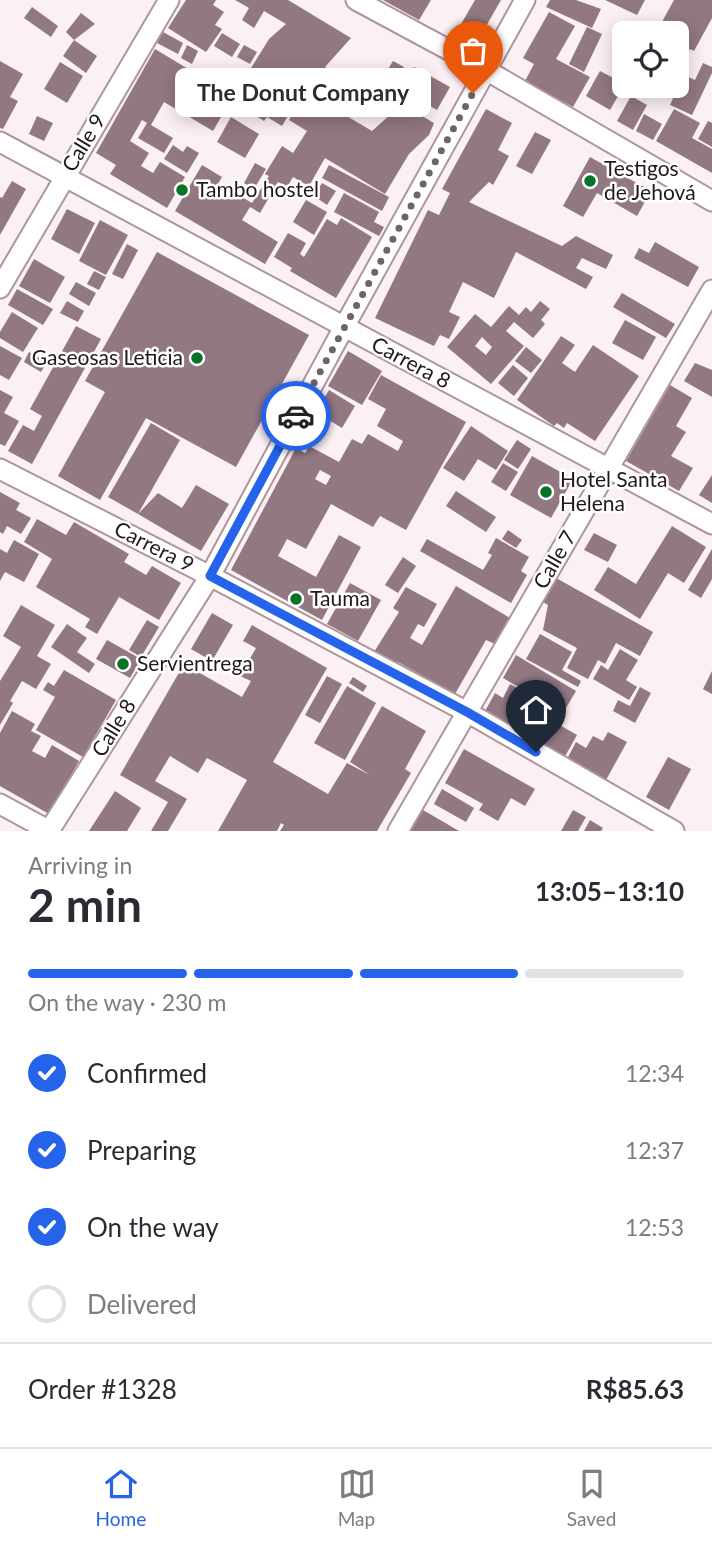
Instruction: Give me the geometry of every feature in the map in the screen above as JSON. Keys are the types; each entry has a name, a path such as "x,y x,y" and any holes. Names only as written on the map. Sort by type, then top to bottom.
{"street":[{"name":"Calle 9","path":"0,288 169,0"},
{"path":"356,0 486,70 712,201"},
{"name":"Calle 8","path":"51,831 212,577 344,327 525,0"},
{"name":"Carrera 8","path":"0,142 712,524"},
{"name":"Calle 7","path":"398,831 712,290"},
{"name":"Carrera 9","path":"0,469 467,712 674,831"},
{"path":"0,804 51,831"}],"building":[{"path":"186,0 216,0 213,5 224,12 215,25 222,29 206,52 168,28"},
{"path":"235,0 288,0 351,38 325,67 351,83 335,109 372,131 392,113 370,99 393,61 404,67 387,95 434,123 429,135 409,154 385,194 325,158 309,186 293,177 287,187 278,182 260,213 250,207 242,220 278,242 265,264 175,211 202,165 222,177 213,192 223,198 228,189 252,203 269,176 265,174 282,146 293,153 307,131 289,120 301,99 286,90 284,94 248,73 269,39 286,24 264,11 254,28 242,20 249,8"},
{"path":"383,0 431,0 419,20"},
{"path":"475,0 501,0 473,49 453,38"},
{"path":"550,0 576,0 601,9 592,28 546,7"},
{"path":"605,0 645,0 637,15"},
{"path":"674,0 712,0 712,18 694,51 689,51 689,21 662,21"},
{"path":"32,7 58,26 51,37 24,18"},
{"path":"549,12 575,26 556,59 590,77 573,107 525,81 534,64 523,58"},
{"path":"81,13 95,24 74,40 66,32"},
{"path":"587,27 602,34 584,72 569,64"},
{"path":"163,32 183,43 178,54 157,43"},
{"path":"222,33 240,44 232,57 214,46"},
{"path":"74,40 97,56 86,73 63,56"},
{"path":"187,45 198,51 192,64 181,58"},
{"path":"244,45 257,52 250,64 237,57"},
{"path":"155,49 233,96 213,131 164,102 151,125 173,138 164,153 138,138 147,123 142,120 130,141 149,153 141,166 153,173 160,162 185,177 167,208 110,174 116,165 96,153"},
{"path":"0,61 23,74 10,97 18,101 3,129 0,128"},
{"path":"60,62 83,76 67,103 44,89"},
{"path":"703,63 712,67 712,73 692,115 670,105 673,98 689,98 689,77 695,80"},
{"path":"414,67 450,87 437,110 402,90"},
{"path":"600,71 612,77 612,98 617,98 610,110 586,96"},
{"path":"253,82 279,98 274,105 289,114 282,126 267,117 264,121 238,105"},
{"path":"630,98 647,105 633,130 617,121"},
{"path":"486,109 512,123 498,150 509,156 493,185 489,182 469,202 562,246 576,236 613,255 606,269 582,258 576,268 593,277 586,289 516,252 494,298 463,282 449,312 460,317 449,339 440,335 434,346 375,318 428,210 439,215 450,193 442,189"},
{"path":"674,109 700,123 692,138 712,149 712,173 656,141"},
{"path":"644,114 662,124 653,140 636,131"},
{"path":"37,116 53,123 44,141 29,134"},
{"path":"231,117 259,134 245,158 217,142"},
{"path":"708,121 712,123 712,147 698,139"},
{"path":"535,132 551,140 532,174 516,166"},
{"path":"173,145 183,152 187,146 199,153 187,173 164,159"},
{"path":"590,157 651,191 637,216 597,193 583,217 563,206"},
{"path":"255,163 266,169 254,189 244,183"},
{"path":"329,165 389,197 382,211 322,178"},
{"path":"12,181 26,189 0,235 0,197 2,198"},
{"path":"322,183 336,191 327,205 314,196"},
{"path":"344,193 379,212 374,222 384,227 379,236 334,212"},
{"path":"306,200 327,212 314,235 293,222"},
{"path":"67,209 95,223 79,254 51,239"},
{"path":"341,218 372,237 336,298 290,271 292,268 274,257 288,233 306,243 300,254 304,257 327,219 337,225"},
{"path":"100,220 128,235 106,275 79,261"},
{"path":"655,242 699,267 688,287 634,258 639,248 649,253"},
{"path":"127,244 138,250 123,279 112,274"},
{"name":"Gaseosas Leticia","path":"157,252 309,335 236,467 146,418 100,500 58,476 105,392 85,381"},
{"path":"34,259 65,277 50,303 19,286"},
{"path":"94,271 106,277 99,290 87,284"},
{"path":"76,282 96,293 89,306 69,294"},
{"path":"17,289 53,309 43,325 8,305"},
{"path":"622,293 675,324 666,338 613,307"},
{"path":"67,301 84,311 78,322 60,313"},
{"path":"540,301 550,309 541,320 545,324 533,338 514,322 506,331 524,346 491,384 447,347 475,314 491,327 509,306 519,315 526,307 531,312","holes":["482,337 492,347 486,355 475,346"]},
{"path":"12,312 38,328 23,352 0,338 0,332"},
{"path":"625,320 656,337 643,360 612,343"},
{"path":"76,326 101,339 32,464 8,451 23,425 34,431 42,416 30,409"},
{"path":"561,336 575,345 562,363 575,372 593,345 639,376 595,441 567,423 564,428 557,423 554,426 517,400"},
{"path":"0,346 22,358 9,380 0,375"},
{"path":"526,347 542,360 531,373 515,361"},
{"path":"348,351 382,371 362,405 328,386"},
{"path":"29,352 47,362 41,372 24,362"},
{"path":"695,363 712,370 712,397 684,381"},
{"path":"513,365 528,378 514,396 498,383"},
{"path":"381,375 466,422 406,530 380,516 373,527 331,504 306,549 287,539 278,556 316,577 339,535 361,547 322,620 231,570 296,448 305,453 309,446 339,462 352,439 362,444 368,434 398,451 403,441 377,426 386,409 368,399","holes":["320,470 331,476 326,485 315,479"]},
{"path":"670,385 692,398 676,426 686,432 671,456 693,468 679,491 626,461"},
{"path":"0,390 13,397 4,413 19,421 5,446 0,444"},
{"path":"329,390 355,406 342,428 316,412"},
{"path":"151,423 180,440 138,514 108,497"},
{"path":"471,426 508,451 496,470 478,459 464,481 443,468"},
{"path":"517,440 531,449 518,469 504,460"},
{"path":"532,456 573,479 551,518 510,495"},
{"path":"503,463 518,472 506,491 491,482"},
{"path":"712,475 712,503 699,495"},
{"path":"196,485 229,504 201,551 138,514 158,493 182,508"},
{"path":"456,491 496,517 486,532 446,506"},
{"path":"0,492 20,503 16,510 31,518 21,534 7,526 3,534 0,532"},
{"path":"37,519 66,535 74,522 129,554 124,562 146,575 152,566 181,583 159,620 119,597 97,634 85,627 90,619 36,587 52,559 24,542"},
{"path":"672,526 706,547 684,583 668,573 640,619 594,590 608,567 636,584"},
{"path":"508,530 522,540 516,548 502,539"},
{"path":"594,533 617,545 608,562 584,550"},
{"path":"496,538 529,557 521,571 527,575 511,603 420,551 427,539 483,570 492,555 488,553"},
{"path":"14,540 39,554 24,582 5,572 0,581 0,549 7,553"},
{"path":"712,549 712,579 701,598 688,590"},
{"path":"403,557 416,566 398,593 385,585"},
{"path":"556,578 653,632 640,656 616,643 605,664 598,660 588,679 567,668 577,648 543,630 548,605 543,602"},
{"path":"350,583 381,600 358,641 327,624"},
{"path":"456,586 510,618 495,644 486,640 455,694 398,662 396,665 374,652 399,612 393,608 406,587 437,604 424,627 418,624 410,638 422,645"},
{"path":"21,605 55,625 37,656 51,664 36,689 22,681 0,725 0,681 21,647 3,636"},
{"path":"212,613 233,625 212,661 191,649"},
{"path":"147,620 159,627 141,657 129,650"},
{"path":"67,624 87,638 77,652 95,664 89,673 51,647"},
{"path":"252,625 327,668 273,762 328,794 347,763 370,775 350,762 382,706 426,731 405,769 411,773 377,831 280,831 284,825 281,823 277,831 218,831 247,780 207,758 198,773 170,756 155,781 187,799 168,831 151,831 168,802 120,775 184,664 242,697 251,681 240,676 256,648 243,641"},
{"path":"540,634 572,652 562,670 581,681 578,687 526,659"},
{"path":"107,640 141,659 130,678 96,659"},
{"path":"620,649 638,660 626,680 637,687 629,700 593,679 601,665 608,670"},
{"path":"516,655 576,691 563,713 503,678"},
{"path":"64,670 116,700 83,757 36,730 55,697 43,690 48,682 54,686"},
{"path":"712,671 712,694 703,689"},
{"path":"327,676 342,684 320,723 305,715"},
{"path":"353,677 367,686 363,692 349,683"},
{"path":"510,684 544,703 537,717 546,717 577,735 564,758 484,713 495,693 503,698"},
{"path":"347,686 376,703 345,760 314,743"},
{"path":"640,687 651,693 635,723 613,711 618,700 630,706"},
{"path":"12,711 35,724 31,731 41,736 32,751 45,758 52,745 79,761 49,814 0,786 0,733"},
{"path":"608,732 627,742 606,780 567,759 576,742 586,748 593,736 603,741"},
{"path":"464,749 535,789 525,806 511,798 498,821 479,810 483,804 445,783"},
{"path":"668,757 691,769 669,810 646,797"},
{"path":"442,789 474,808 466,822 434,804"},
{"path":"115,791 141,808 127,831 89,831"},
{"path":"423,810 459,831 411,831"},
{"path":"573,810 586,817 578,831 561,831"},
{"path":"590,820 603,828 601,831 584,831"}],"way so far":[{"path":"296,416 473,93"}],"place":[{"name":"The Donut Company","path":"473,93"},
{"name":"Testigos de Jehová","path":"590,181"},
{"name":"Tambo hostel","path":"182,190"},
{"name":"Gaseosas Leticia","path":"197,358"},
{"name":"Hotel Santa Helena","path":"546,492"},
{"name":"Tauma","path":"296,599"},
{"name":"Servientrega","path":"123,664"}],"route":[{"path":"296,416 210,576 467,712 536,752"}]}
